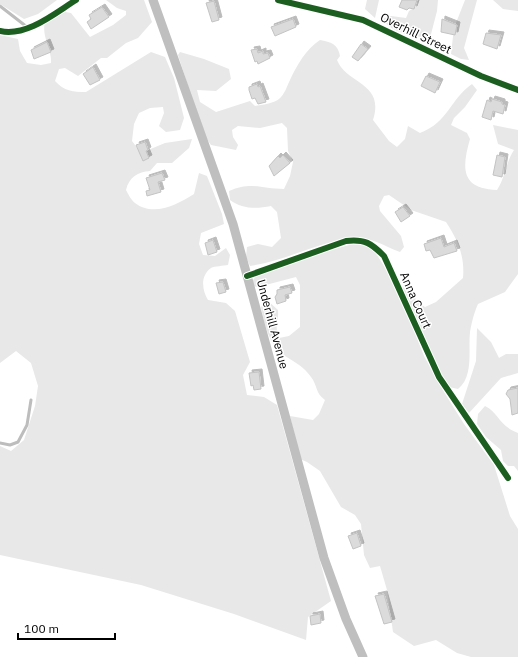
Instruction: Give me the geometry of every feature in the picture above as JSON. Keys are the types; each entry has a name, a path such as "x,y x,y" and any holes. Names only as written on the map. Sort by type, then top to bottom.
{"main road":[{"name":"Underhill Avenue","path":"153,0 225,200 322,550 346,619 363,657"}],"street":[{"path":"0,31 11,32 27,28 76,0"},
{"name":"Overhill Street","path":"278,0 363,20 481,76 518,90"},
{"name":"Anna Court","path":"247,276 346,241 361,240 374,246 384,256 439,377 508,478"}],"lane":[{"path":"0,6 27,28"},
{"path":"0,443 10,445 18,442 27,425 31,400"}],"shaded area":[{"path":"0,0 57,0 38,14 24,19 0,4"},
{"path":"106,0 144,0 152,22 138,38 126,43 107,58 101,58 78,76 65,68 59,69 55,81 62,87 69,90 86,92 151,52 165,57 174,78 184,118 180,130 166,132 159,126 164,113 163,107 150,108 139,113 134,124 132,141 141,153 165,143 192,139 189,148 172,163 157,163 150,171 138,174 129,182 126,190 134,202 142,207 149,209 165,208 194,194 199,173 207,176 222,214 224,224 201,233 199,244 203,255 215,256 226,248 230,255 228,265 213,267 207,271 203,283 204,292 208,300 226,303 235,311 250,362 243,375 247,395 264,397 277,405 331,601 308,617 306,640 234,614 141,585 0,555 0,446 11,451 24,440 35,406 38,386 31,363 16,351 0,363 0,35 18,39 20,51 27,63 41,65 51,63 50,53 44,32 45,22 65,12 71,13 90,37 113,25 126,15 126,11 117,8"},
{"path":"367,0 379,0 375,18 365,9"},
{"path":"418,0 438,0 437,11 430,38 410,35 398,31 382,19 391,16 406,18 409,11 417,6"},
{"path":"465,0 477,0 464,48 469,60 461,59 451,54 454,28"},
{"path":"493,0 518,0 518,11 503,9"},
{"path":"320,40 336,46 340,56 337,60 342,68 370,91 374,98 375,108 373,120 389,141 397,147 405,139 408,126 420,133 430,128 443,117 459,96 472,84 477,90 465,107 454,118 451,125 467,133 470,139 465,167 470,181 476,186 485,189 497,190 514,150 498,144 493,125 518,130 518,274 505,292 478,304 473,317 470,332 468,370 463,384 458,389 449,387 443,378 403,289 404,285 408,284 414,291 416,301 425,307 436,302 463,278 463,263 460,249 446,222 411,210 389,195 384,196 379,206 380,211 401,236 404,247 400,252 366,238 353,237 250,266 246,257 247,247 258,244 272,247 281,238 277,212 271,206 255,208 239,205 230,200 229,191 244,186 284,189 290,176 293,162 288,151 287,128 282,123 260,128 238,126 232,130 233,137 238,145 236,150 211,145 204,135 178,55 180,52 204,59 229,69 231,79 216,91 197,90 200,102 216,112 250,101 255,106 271,103 279,99 302,58 310,48"},
{"path":"360,242 372,247 389,274 402,300 424,356 464,424 494,465 510,516 518,529 518,657 471,657 457,653 436,640 414,646 393,632 387,590 380,566 370,568 364,555 361,524 355,515 341,507 320,471 300,459 290,416 313,420 319,414 325,400 318,392 308,373 285,356 275,346 268,334 261,307 267,300 278,310 277,327 279,338 289,336 300,327 300,285 296,277 258,287 253,286 253,280 257,275 302,258"},
{"path":"477,328 491,342 499,358 506,354 518,354 518,373 501,378 469,413 462,404 476,361"},
{"path":"485,406 490,409 507,427 518,433 518,471 514,466 508,466 503,461 501,450 486,437 477,424 478,414"}],"building":[{"path":"402,0 417,0 414,9 409,8 407,10 399,7"},
{"path":"214,1 219,20 212,22 206,3"},
{"path":"102,7 109,17 91,29 87,22 91,19 89,15"},
{"path":"293,19 296,27 275,36 271,27"},
{"path":"442,19 457,25 455,35 441,32"},
{"path":"486,33 501,35 497,49 483,44"},
{"path":"47,42 51,52 34,59 31,50"},
{"path":"361,44 368,49 358,61 352,57"},
{"path":"257,49 258,53 263,51 263,54 268,53 270,58 258,64 257,61 255,62 251,50"},
{"path":"93,67 100,80 90,85 83,74"},
{"path":"426,76 440,82 435,93 421,86"},
{"path":"257,84 258,87 260,86 266,102 258,104 255,98 252,99 249,87"},
{"path":"492,99 502,102 502,104 505,105 503,114 493,111 491,120 482,117 487,100 491,102"},
{"path":"145,142 148,150 146,151 149,158 143,161 136,145"},
{"path":"283,155 290,163 274,176 269,166 278,156 280,158"},
{"path":"497,155 505,157 502,177 493,175"},
{"path":"162,173 165,180 158,182 161,192 147,196 146,191 150,190 146,178"},
{"path":"403,207 410,216 401,222 395,212"},
{"path":"441,238 444,247 454,243 457,251 434,258 430,250 426,251 424,244"},
{"path":"213,240 217,252 208,255 205,243"},
{"path":"223,282 226,292 219,294 216,283"},
{"path":"290,287 292,293 285,295 286,301 277,304 275,297 277,290"},
{"path":"259,372 261,389 254,390 253,385 251,386 249,373"},
{"path":"518,388 518,413 512,415 510,399 506,394 508,390"},
{"path":"357,533 361,546 353,549 348,536"},
{"path":"384,594 392,622 384,624 375,596"},
{"path":"320,614 321,623 311,625 310,616"}],"cycle path":[{"path":"0,31 20,31 40,23 76,0"},
{"path":"278,0 363,20 481,76 518,90"},
{"path":"247,276 346,241 363,241 375,248 384,256 439,377 508,478"}]}
